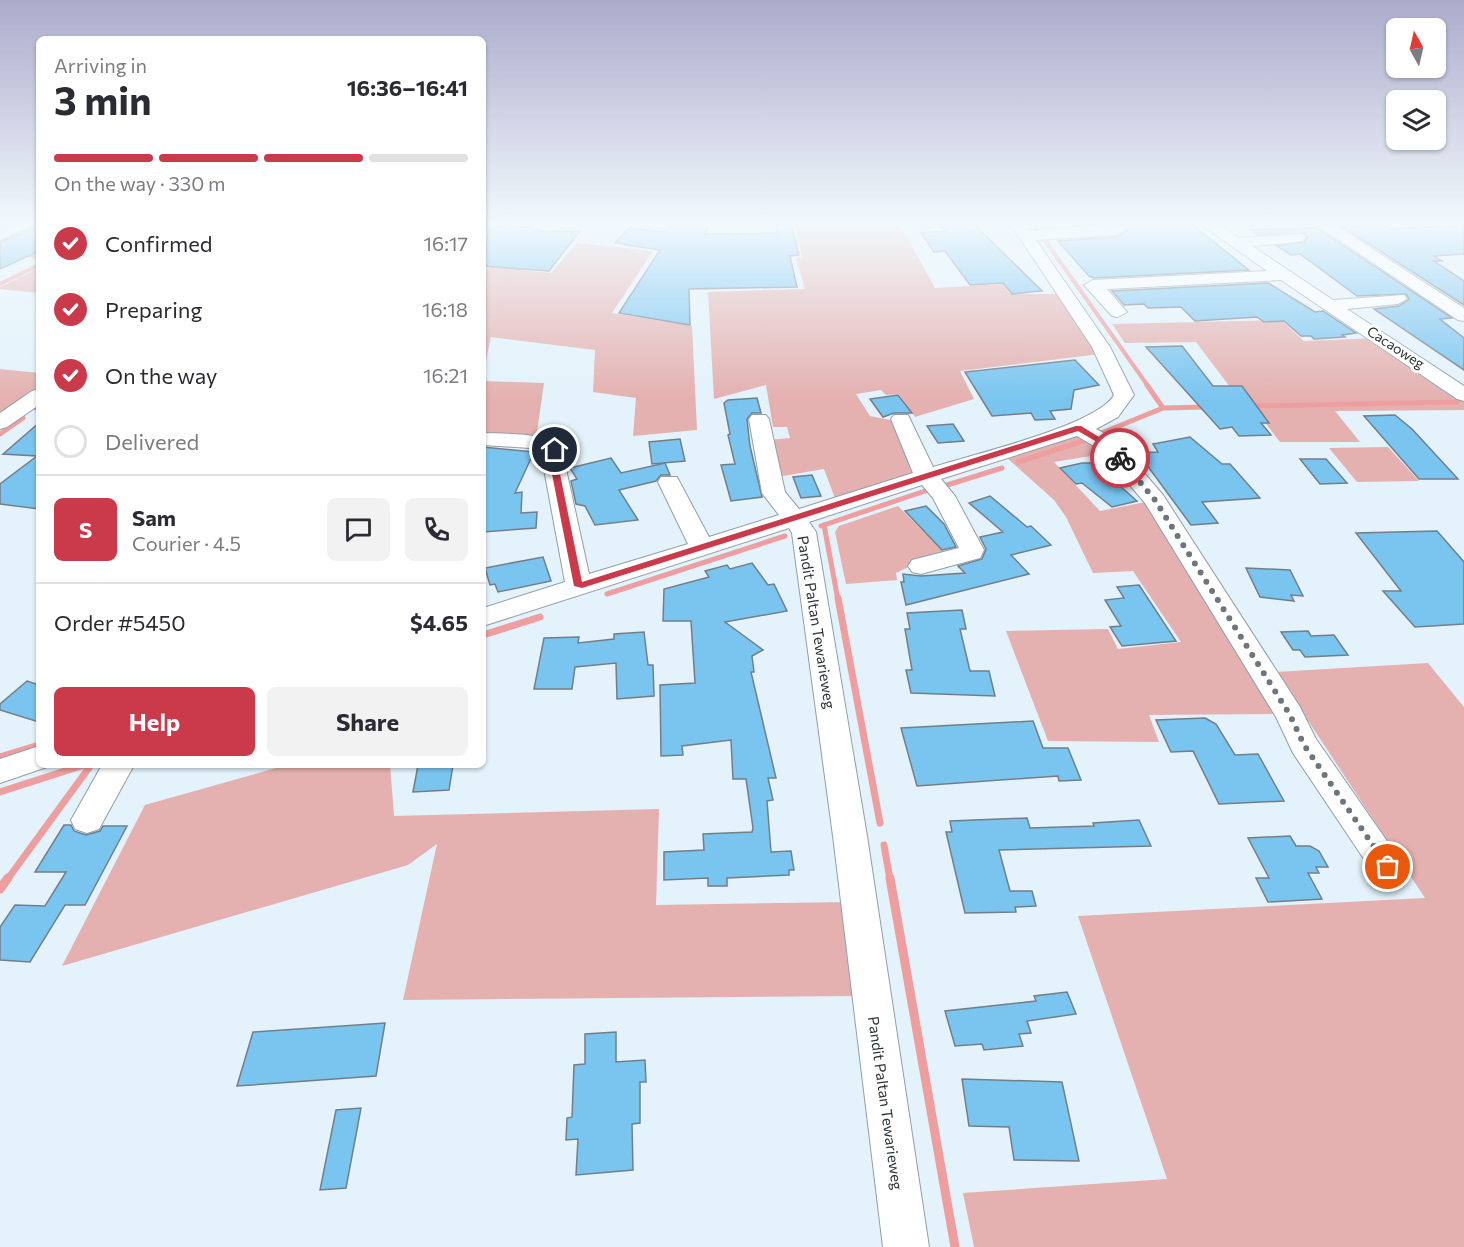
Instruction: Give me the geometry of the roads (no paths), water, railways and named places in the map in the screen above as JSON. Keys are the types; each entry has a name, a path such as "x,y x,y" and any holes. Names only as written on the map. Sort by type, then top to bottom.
{"street":[{"name":"Pandit Paltan Tewarieweg","path":"906,1247 848,825 804,532 795,519 1078,428 1117,410 1124,395 1101,347 1056,281"},
{"path":"1118,312 1093,285 1166,281"},
{"name":"Cacaoweg","path":"1295,281 1464,394"},
{"path":"1410,281 1464,316"},
{"path":"1332,305 1398,299"},
{"path":"7,418 36,397"},
{"path":"7,418 36,414"},
{"path":"486,616 795,519 774,493 759,419"},
{"path":"901,419 926,476 943,496 972,550 971,553 921,566"},
{"path":"1078,428 1107,444 1155,500 1290,715 1304,745 1388,867"},
{"path":"486,439 534,442 558,452 555,469 579,586"},
{"path":"669,482 702,548"},
{"path":"0,790 23,764"},
{"path":"87,820 116,768"}],"waterway":[{"path":"0,284 6,281"},
{"path":"1074,281 1148,386"},
{"path":"1147,385 1163,408"},
{"path":"1251,406 1457,402"},
{"path":"1163,408 1207,407"},
{"path":"1099,434 1163,408"},
{"path":"0,434 23,418"},
{"path":"1018,462 1089,439"},
{"path":"947,485 1002,468"},
{"path":"821,526 928,490"},
{"path":"824,525 838,600"},
{"path":"607,594 785,536"},
{"path":"838,598 880,823"},
{"path":"486,634 540,617"},
{"path":"0,757 36,746"},
{"path":"0,792 75,768"},
{"path":"7,880 89,768"},
{"path":"884,845 890,880"},
{"path":"0,889 8,878"},
{"path":"890,878 955,1247"}]}
